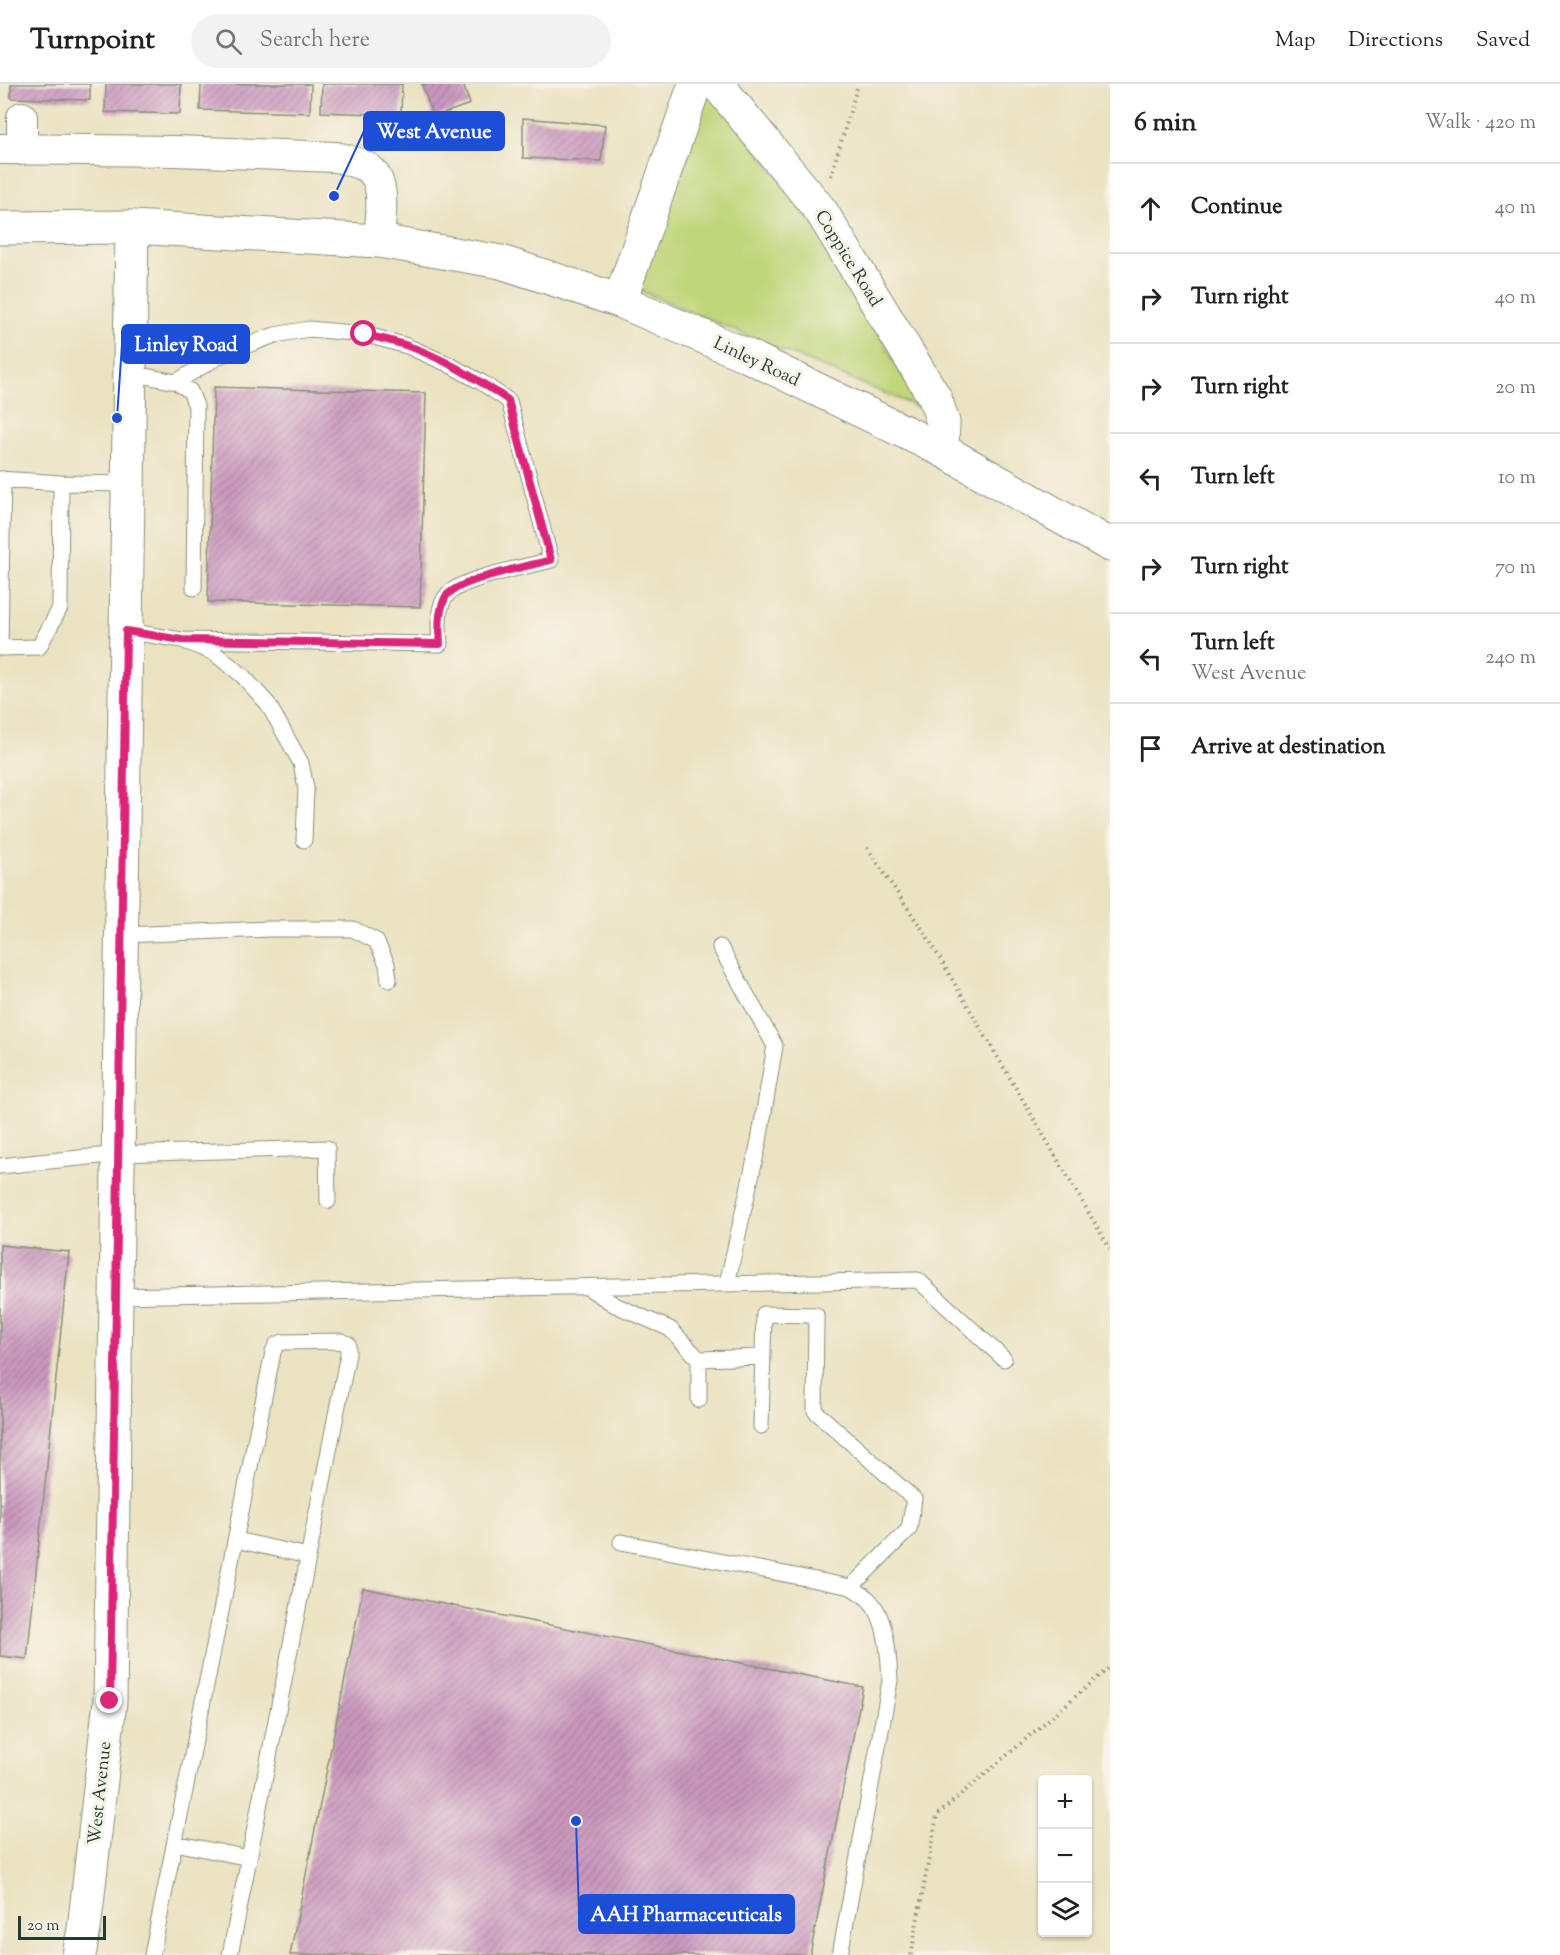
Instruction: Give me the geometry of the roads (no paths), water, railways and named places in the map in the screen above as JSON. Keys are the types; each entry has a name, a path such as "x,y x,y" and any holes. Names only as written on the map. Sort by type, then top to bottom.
{"street":[{"path":"620,301 695,84"},
{"name":"Coppice Road","path":"717,84 821,211 935,398 943,422 942,450"},
{"path":"22,117 11,150 175,151 336,157 357,163 370,169 378,182 381,199 379,241"},
{"name":"Linley Road","path":"0,228 132,227 379,241 501,262 620,301 748,356 942,450 1110,545"},
{"name":"West Avenue","path":"79,1955 84,1929 110,1701 132,227"}],"lane":[{"path":"126,631 182,640 440,644 439,614 446,595 464,583 551,560 508,400 448,364 407,345 364,334 309,329 275,335 221,355 176,382"},
{"path":"130,373 176,382 190,391 196,406 194,588"},
{"path":"61,483 60,608 39,647 0,648 1,479 129,484"},
{"path":"182,640 214,653 242,675 268,704 301,763 306,788 304,840"},
{"path":"122,935 270,929 353,929 376,940 387,964 389,980"},
{"path":"720,947 775,1046 759,1141 728,1284"},
{"path":"0,1166 119,1154 327,1148 328,1201"},
{"path":"117,1296 918,1280 1004,1359"},
{"path":"587,1287 615,1305 670,1329 699,1359 699,1400"},
{"path":"762,1425 764,1314 816,1315 815,1411 914,1499 909,1529 851,1587"},
{"path":"152,1955 276,1345 283,1342 341,1341 348,1344 348,1354 230,1955"},
{"path":"699,1359 763,1357"},
{"path":"236,1540 308,1556"},
{"path":"621,1542 851,1587 870,1600 882,1624 889,1647 890,1681 840,1955"},
{"path":"175,1844 249,1858"}],"place":[{"name":"West Avenue","path":"334,196"},
{"name":"Linley Road","path":"117,418"},
{"name":"AAH Pharmaceuticals","path":"576,1821"}]}
